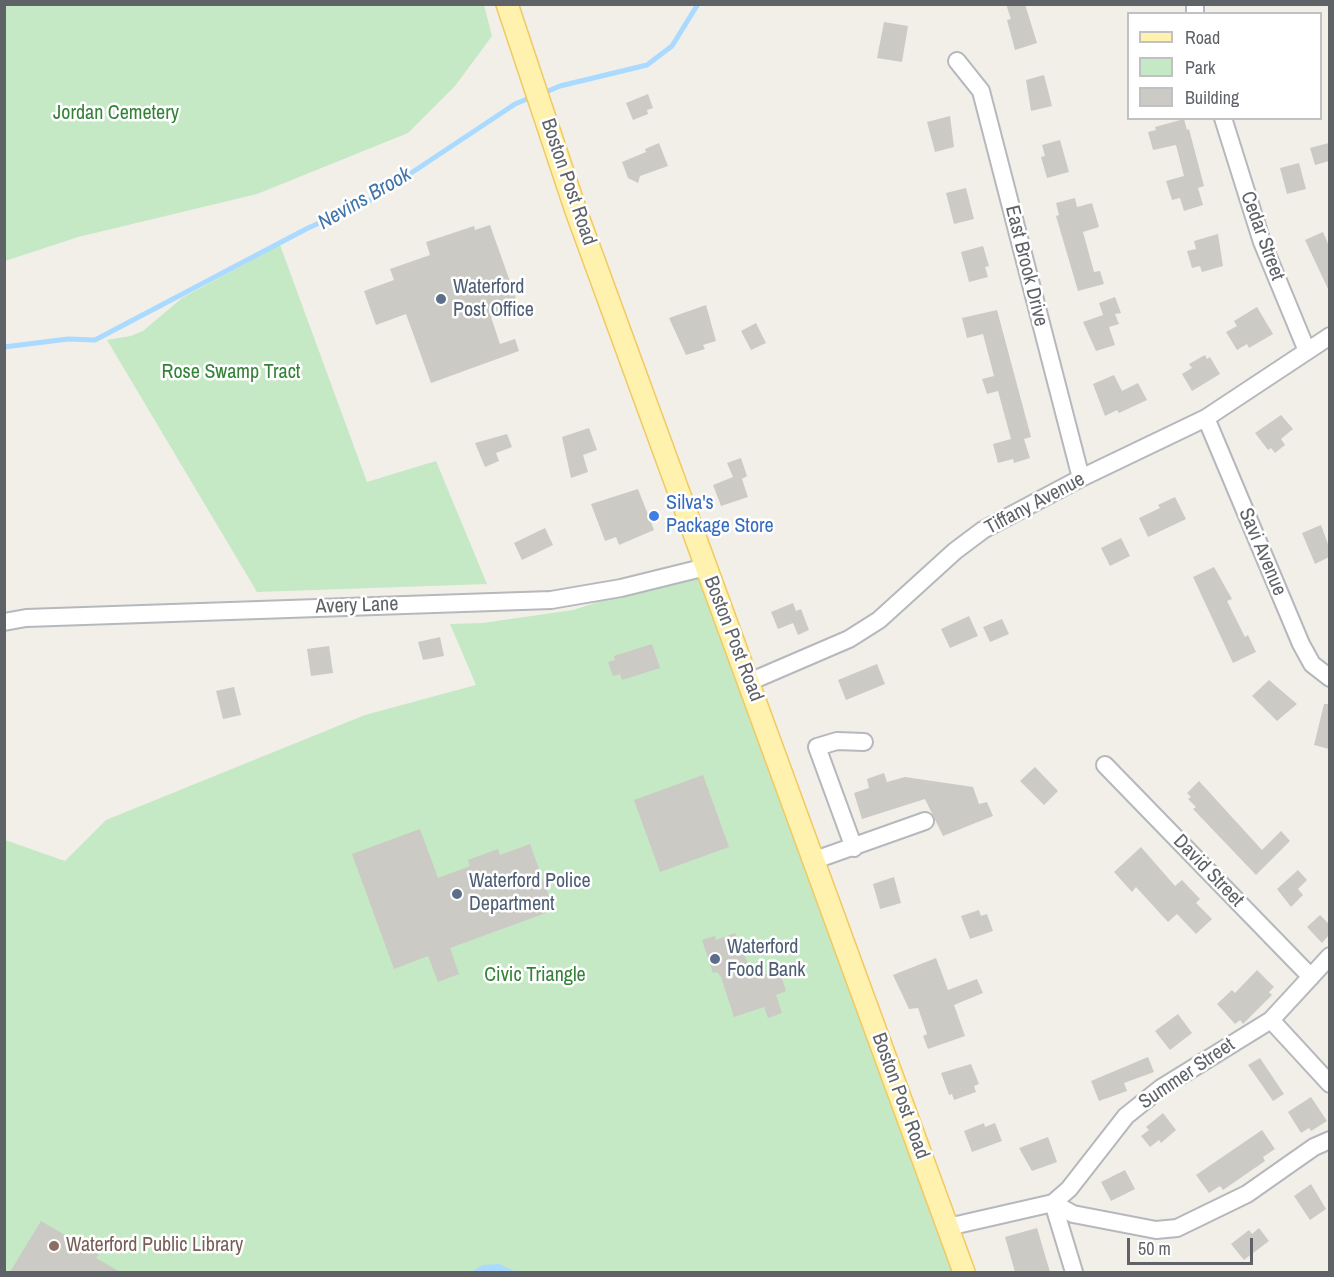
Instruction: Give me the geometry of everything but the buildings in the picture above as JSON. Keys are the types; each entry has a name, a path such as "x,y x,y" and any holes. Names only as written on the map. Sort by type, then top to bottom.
{"main road":[{"name":"Boston Post Road","path":"507,4 576,211 964,1272"}],"street":[{"name":"East Brook Drive","path":"957,61 981,91 1081,478"},
{"name":"Cedar Street","path":"1224,120 1262,242 1307,351"},
{"name":"Tiffany Avenue","path":"749,682 849,639 879,620 955,550 983,530 1081,478 1206,418 1329,336"},
{"name":"Savi Avenue","path":"1206,418 1300,644 1312,664 1329,678"},
{"name":"Avery Lane","path":"4,622 26,618 551,600 621,588 706,567"},
{"path":"854,848 817,747 837,741 864,742"},
{"name":"David Street","path":"1105,765 1311,977"},
{"path":"815,861 925,821"},
{"name":"Summer Street","path":"1053,1203 1069,1188 1126,1116 1161,1088 1270,1020 1329,956"},
{"path":"1270,1020 1329,1084"},
{"path":"948,1227 1053,1203 1073,1214 1156,1230 1177,1228 1247,1194 1314,1147 1329,1140"},
{"path":"1053,1203 1074,1272"}],"green space":[{"name":"Jordan Cemetery","path":"4,5 484,5 492,36 455,86 408,133 257,194 78,237 5,261"},
{"name":"Rose Swamp Tract","path":"280,245 367,482 436,461 487,584 257,592 107,340 131,336 143,331 182,298"},
{"name":"Civic Triangle","path":"706,567 952,1272 5,1272 5,840 65,861 106,820 365,715 476,685 450,624 483,623 573,610"}],"water":[{"path":"499,1264 516,1272 471,1272 483,1265"}],"waterway":[{"name":"Nevins Brook","path":"541,94 560,86 647,65 672,46 698,4"},
{"name":"Nevins Brook","path":"4,347 68,339 95,340 308,228 369,201 515,104 532,97"}],"place":[{"name":"Waterford Post Office","path":"441,299"},
{"name":"Silva's Package Store","path":"654,516"},
{"name":"Waterford Police Department","path":"457,894"},
{"name":"Waterford Food Bank","path":"715,959"},
{"name":"Waterford Public Library","path":"54,1246"}]}
